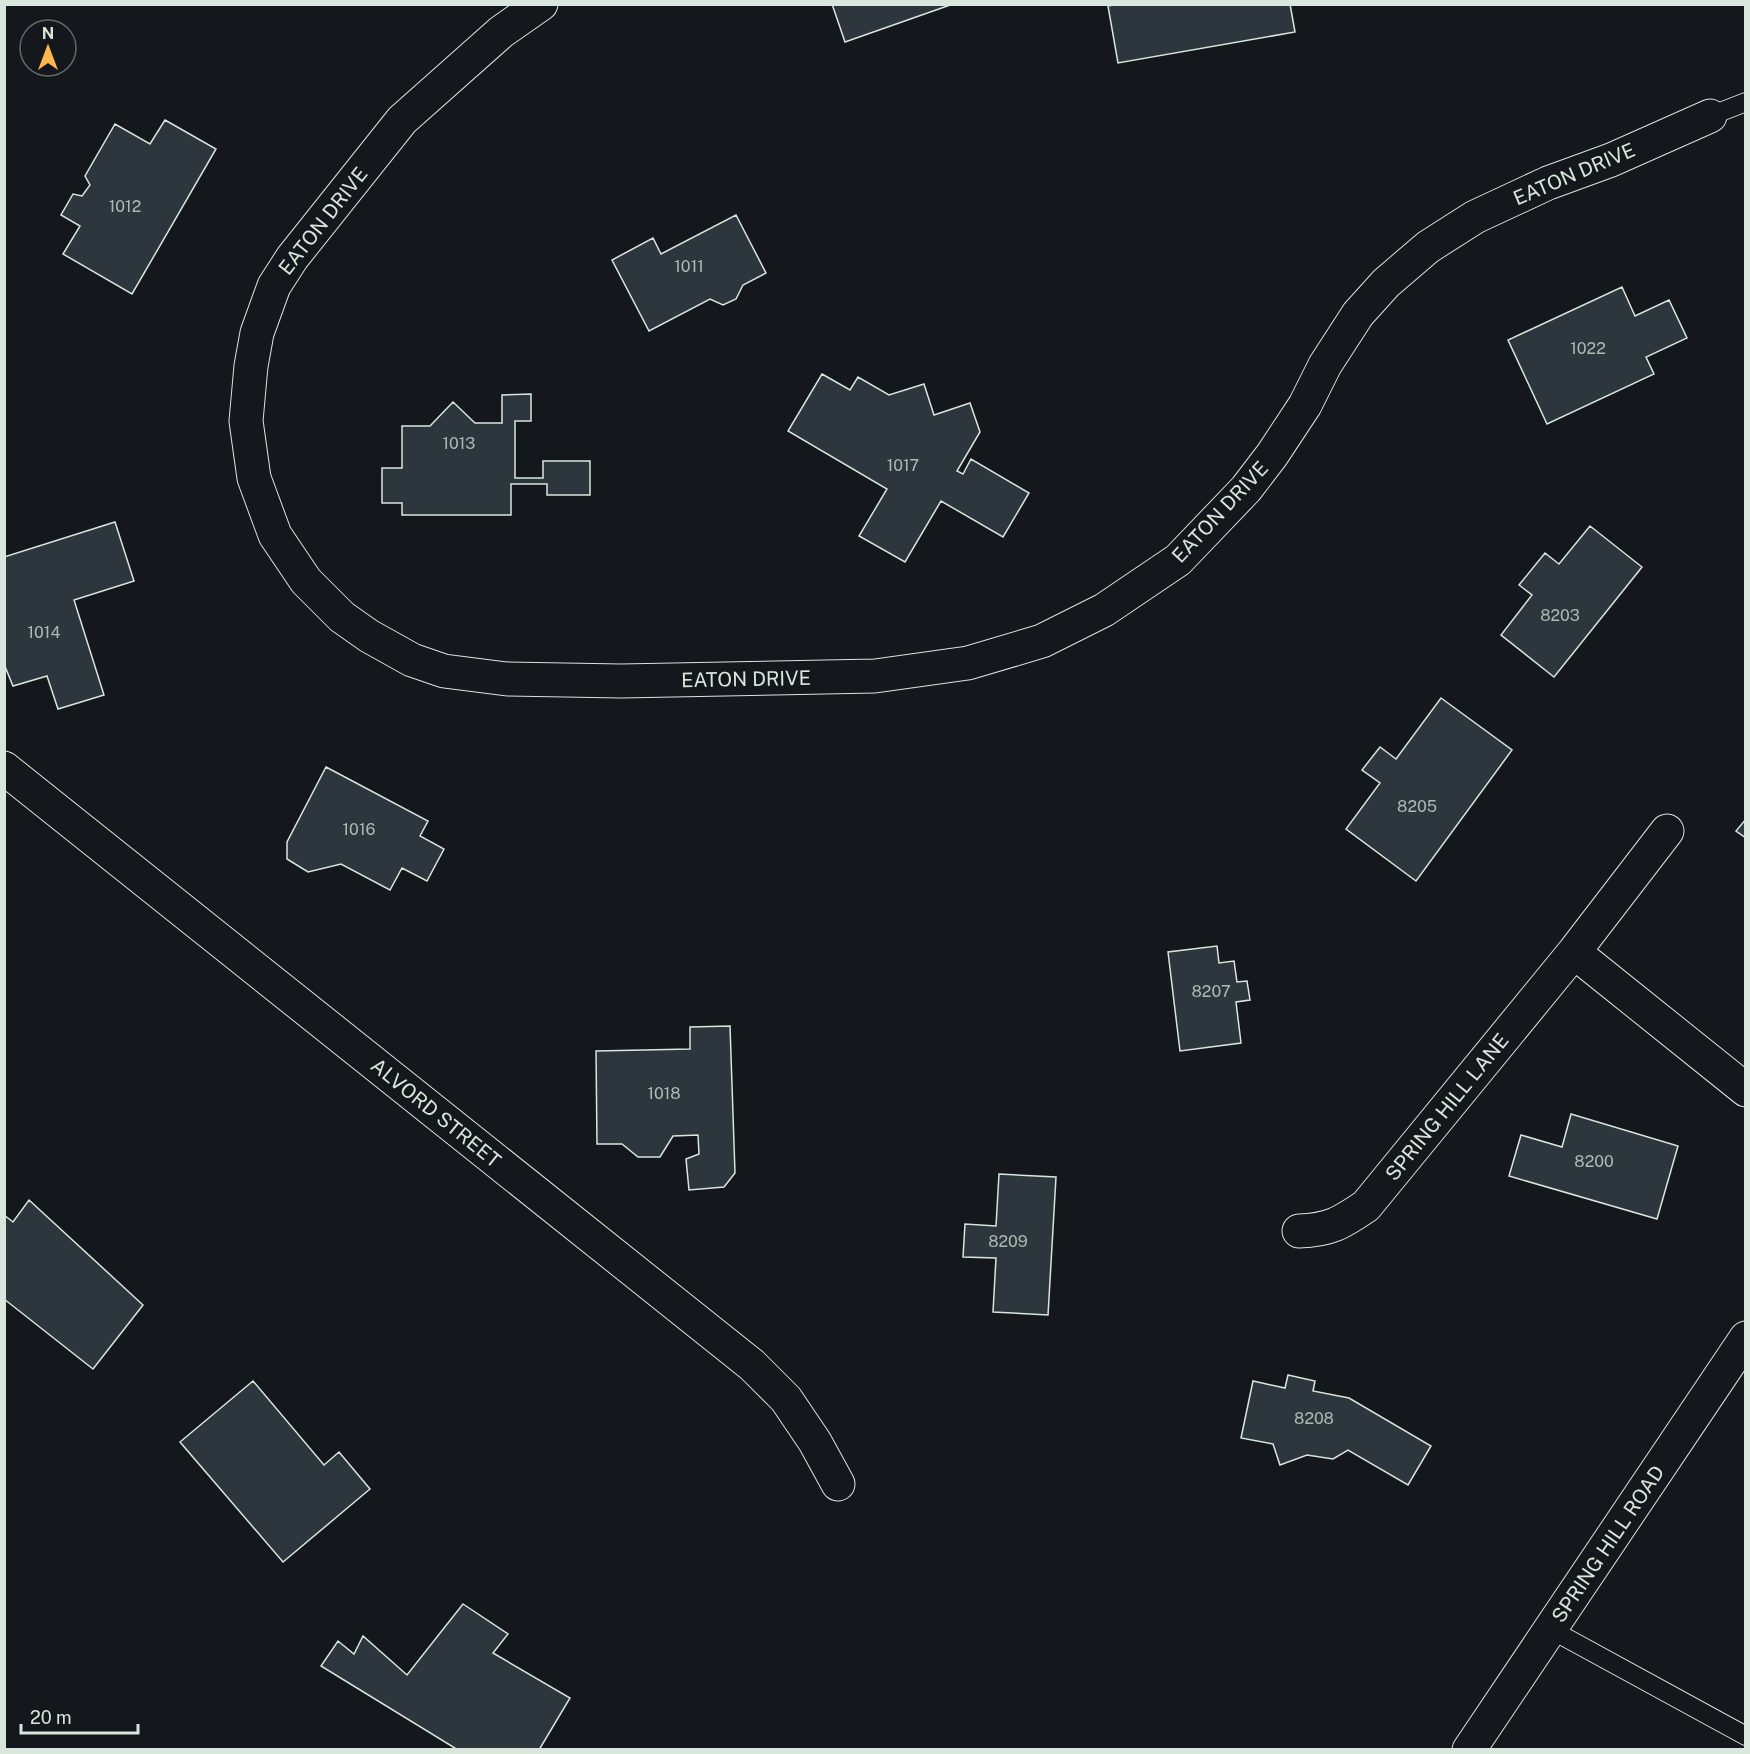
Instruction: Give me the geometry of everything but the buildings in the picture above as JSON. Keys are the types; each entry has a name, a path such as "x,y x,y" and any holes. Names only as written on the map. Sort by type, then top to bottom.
{"street":[{"name":"EATON DRIVE","path":"541,4 501,32 402,120 292,258 274,286 257,333 251,366 246,421 254,478 275,535 306,581 342,617 369,636 412,660 444,671 507,679 621,681 875,676 968,663 1042,641 1104,610 1178,560 1246,489 1272,455 1305,405 1325,365 1358,314 1386,283 1428,247 1475,217 1710,116"},
{"name":"ALVORD STREET","path":"4,768 752,1365 786,1400 815,1442 838,1484"},
{"name":"SPRING HILL LANE","path":"1299,1231 1315,1230 1341,1223 1366,1206 1574,952 1667,831"},
{"path":"1574,952 1746,1090"},
{"name":"SPRING HILL ROAD","path":"1469,1749 1746,1338"}],"lane":[{"path":"1710,116 1746,102"},
{"path":"1550,1629 1746,1736"}]}
